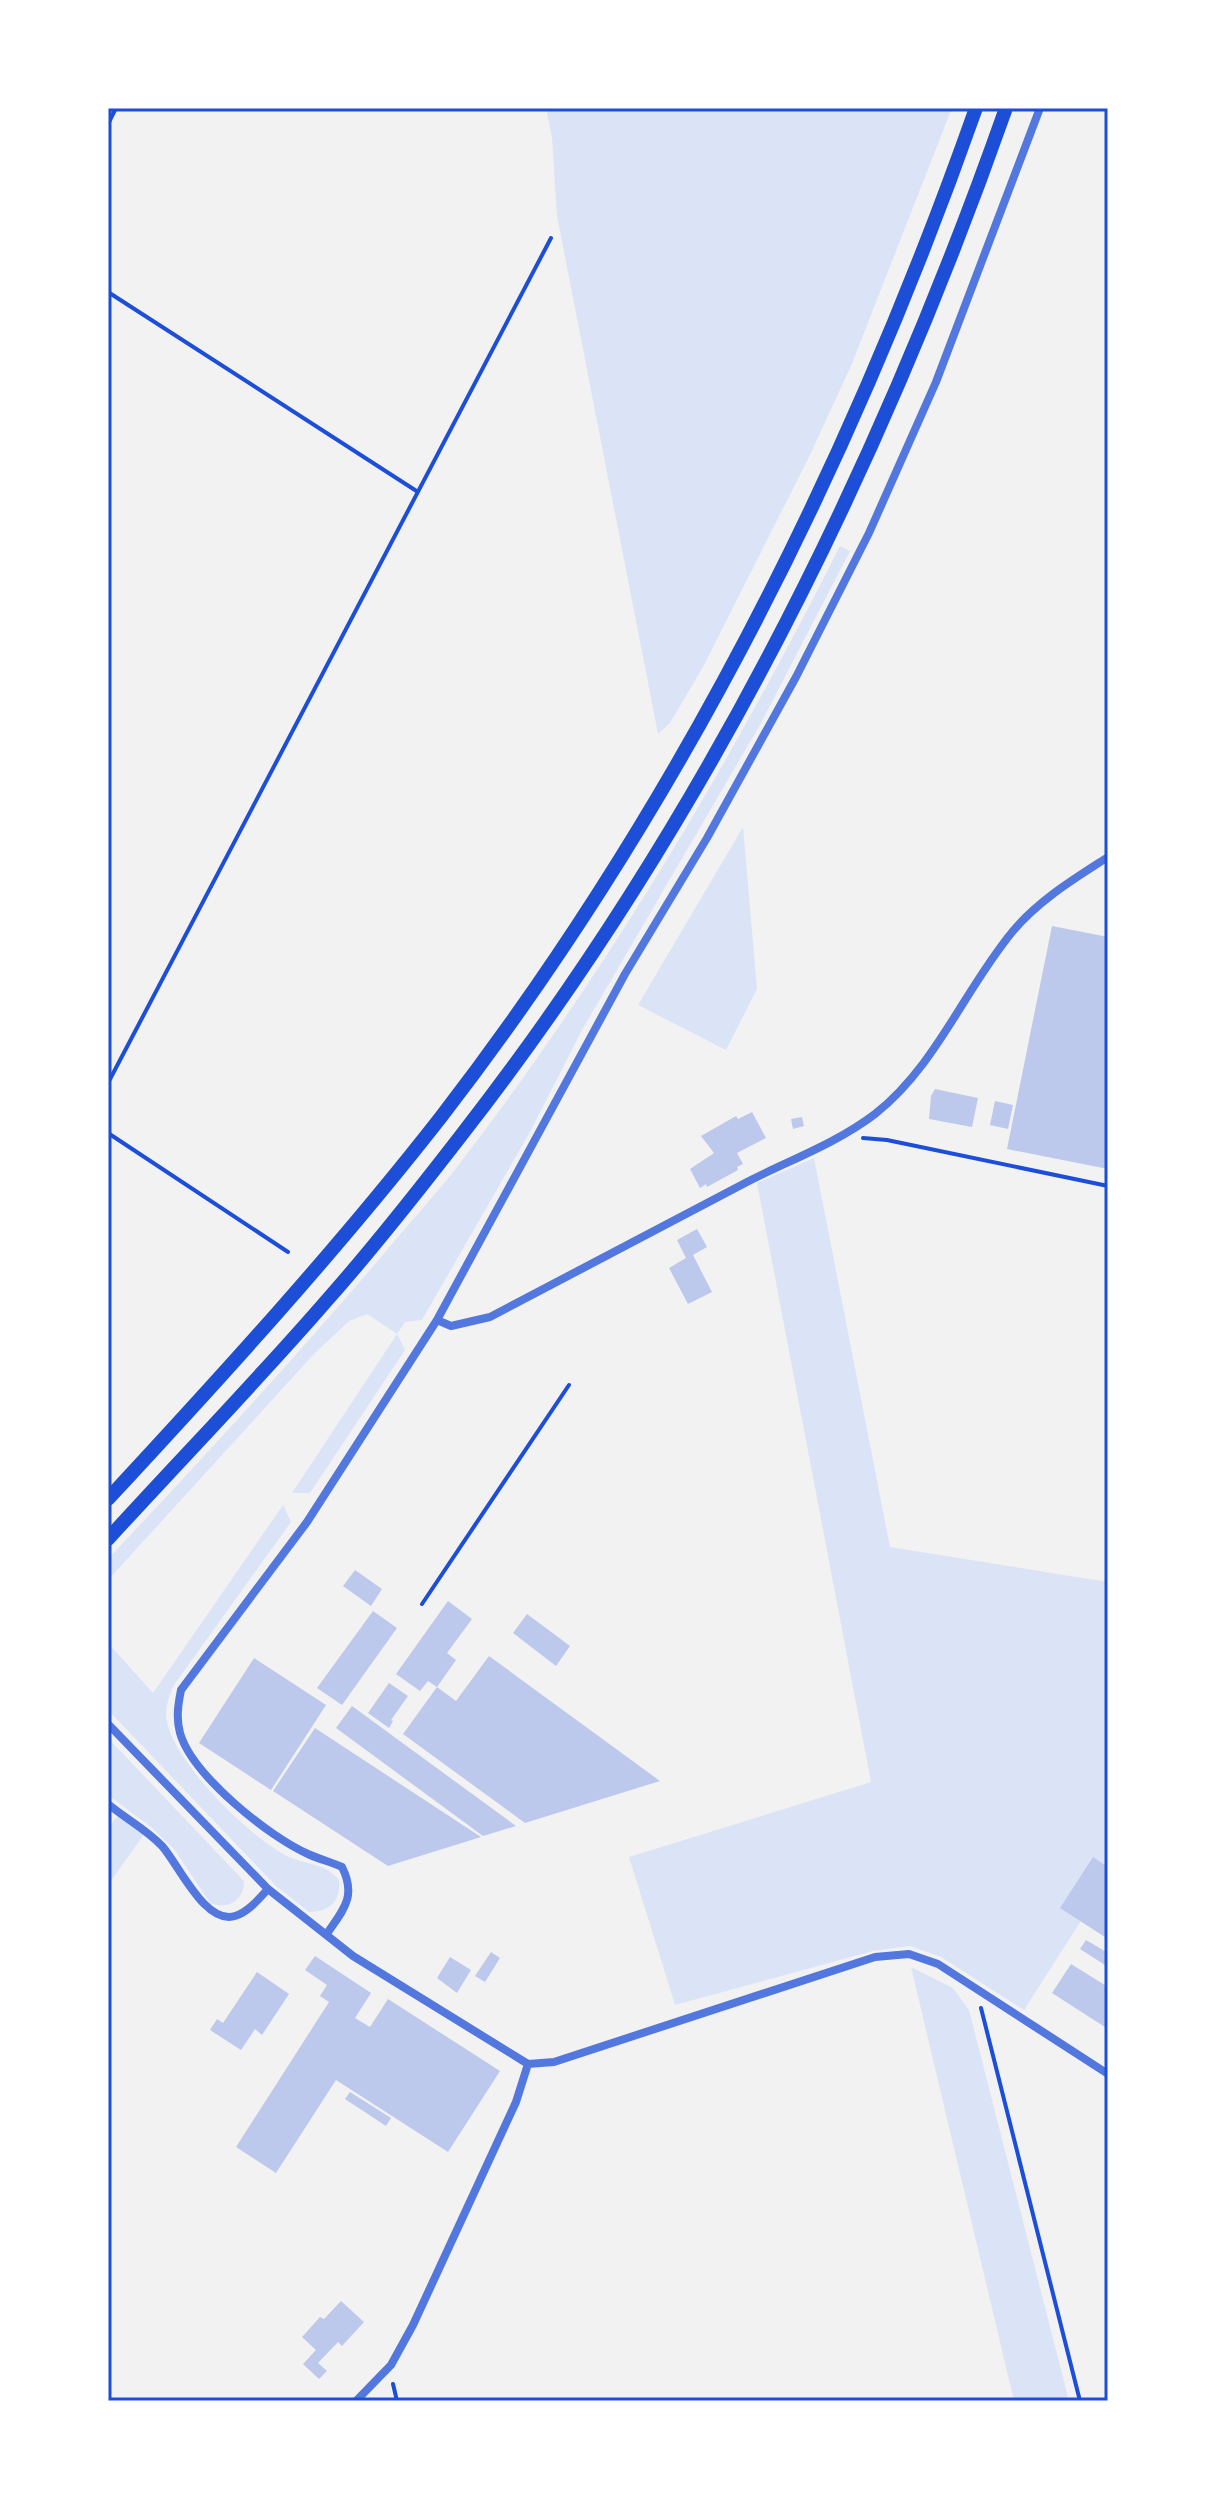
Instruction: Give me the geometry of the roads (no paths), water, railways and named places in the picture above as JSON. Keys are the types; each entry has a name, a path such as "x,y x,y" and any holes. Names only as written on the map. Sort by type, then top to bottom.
{"main road":[{"path":"108,1499 307,1280 393,1176 489,1051 617,862 688,745 813,508 890,336 976,108"},
{"path":"108,1539 374,1246 512,1068 635,888 745,702 852,489 920,336 1006,108"}],"street":[{"path":"326,1935 348,1902 350,1883 342,1867 307,1854 246,1814 216,1784 191,1754 181,1735 177,1712 181,1690 307,1522 437,1320 625,974 707,838 796,677 863,545 936,382 1040,108"},
{"path":"437,1320 451,1326 490,1317 773,1169 843,1136 876,1113 920,1068 978,979 1027,915 1047,897 1108,857"},
{"path":"108,1724 268,1889 353,1956 528,2064 554,2062 875,1957 909,1954 938,1964 1108,2074"},
{"path":"108,1818 111,1807 147,1830 175,1861 201,1903 217,1915 233,1917 250,1908 268,1889"},
{"path":"356,2401 391,2365 413,2325 516,2102 528,2064"}]}
